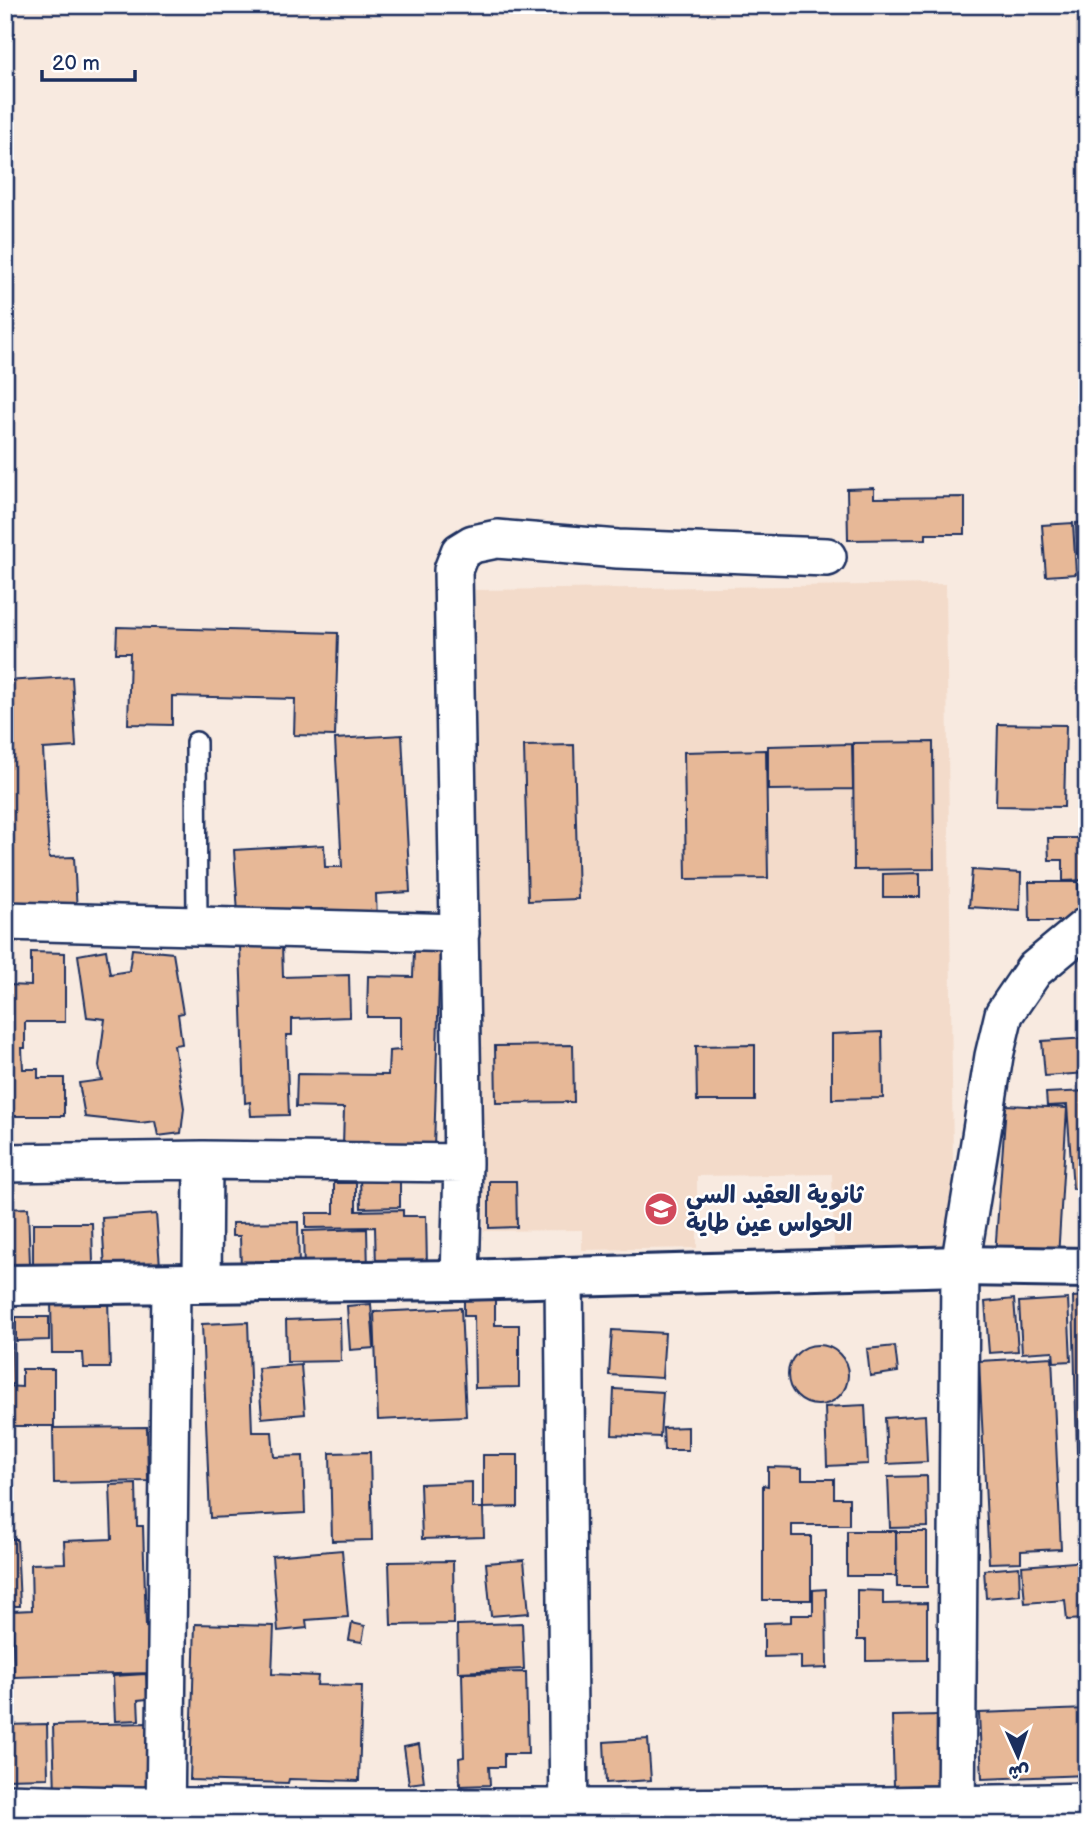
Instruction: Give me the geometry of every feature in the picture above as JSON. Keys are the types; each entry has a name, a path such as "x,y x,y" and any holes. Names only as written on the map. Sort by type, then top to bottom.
{"main road":[{"path":"5,1285 460,1280 960,1266 1087,1268"}],"street":[{"path":"460,1280 463,1163 453,570 460,552 473,544 497,539 618,549 827,557"},
{"path":"5,921 460,933"},
{"path":"956,1815 960,1266 994,1056 1004,1014 1034,970 1087,926"},
{"path":"5,1163 202,1160 463,1163"},
{"path":"166,1816 186,1284 202,1160"},
{"path":"564,1276 569,1816"},
{"path":"5,1803 166,1816 569,1816 956,1815 1087,1802"}],"lane":[{"path":"197,742 197,926"}],"shaded area":[{"path":"946,584 954,1245 834,1247 832,1174 697,1176 697,1248 582,1250 582,1230 484,1231 475,590"}],"building":[{"path":"874,488 874,498 965,497 965,534 926,534 926,539 848,540 847,489"},
{"path":"1087,522 1087,553 1077,554 1076,523"},
{"path":"1073,523 1076,574 1046,576 1042,525"},
{"path":"117,627 338,633 335,736 294,735 295,699 172,696 172,725 128,724 130,653 116,653"},
{"path":"72,677 76,747 43,749 49,858 74,857 77,912 5,915 5,681"},
{"path":"998,724 1066,725 1064,807 996,806"},
{"path":"402,735 410,892 376,894 377,921 324,925 323,909 238,914 234,850 324,845 325,867 342,867 335,739"},
{"path":"933,742 934,869 854,870 853,743"},
{"path":"852,744 853,789 768,790 768,746"},
{"path":"574,745 578,899 528,901 524,746"},
{"path":"766,750 768,878 686,879 684,752"},
{"path":"1048,838 1087,838 1087,880 1063,881 1063,860 1049,860"},
{"path":"972,870 1021,873 1020,910 969,907"},
{"path":"920,873 920,897 883,897 883,874"},
{"path":"1029,882 1078,882 1079,921 1030,921"},
{"path":"282,944 283,977 349,975 350,1017 292,1019 292,1035 286,1035 289,1115 251,1116 250,1102 245,1103 240,945"},
{"path":"132,949 173,953 183,1013 178,1014 182,1044 174,1045 184,1108 181,1133 158,1136 155,1121 140,1123 85,1117 79,1083 102,1080 99,1066 105,1019 87,1017 78,955 106,950 110,974 129,971"},
{"path":"414,951 440,951 434,1148 343,1147 344,1108 296,1107 297,1074 388,1075 389,1051 400,1050 400,1017 367,1017 368,976 413,977"},
{"path":"5,952 8,985 31,986 31,952 65,953 65,1022 25,1022 25,1048 22,1048 23,1069 38,1069 38,1078 64,1078 64,1116 5,1116"},
{"path":"882,1032 883,1098 832,1099 832,1034"},
{"path":"1087,1038 1087,1073 1045,1076 1042,1041"},
{"path":"573,1045 574,1102 496,1103 495,1046"},
{"path":"755,1045 755,1101 697,1101 696,1046"},
{"path":"1087,1091 1087,1188 1073,1189 1067,1105 1047,1106 1046,1093"},
{"path":"1006,1105 1067,1108 1058,1258 995,1254"},
{"path":"400,1177 400,1207 361,1208 360,1178"},
{"path":"489,1181 516,1181 517,1227 489,1228"},
{"path":"334,1183 356,1183 356,1211 403,1210 403,1216 426,1216 427,1267 376,1268 375,1227 306,1228 306,1213 334,1213"},
{"path":"28,1208 30,1264 5,1265 5,1209"},
{"path":"156,1214 160,1266 105,1269 102,1218"},
{"path":"298,1222 299,1268 241,1269 240,1236 232,1236 232,1223"},
{"path":"33,1223 92,1223 93,1264 33,1264"},
{"path":"367,1229 368,1271 304,1273 303,1231"},
{"path":"495,1294 495,1325 519,1325 519,1387 475,1388 474,1316 464,1316 464,1295"},
{"path":"1087,1296 1087,1453 1077,1453 1073,1297"},
{"path":"108,1299 110,1368 84,1368 83,1353 52,1353 51,1301"},
{"path":"1014,1299 1018,1351 989,1353 985,1302"},
{"path":"1068,1299 1071,1361 1054,1362 1053,1351 1022,1353 1019,1302"},
{"path":"5,1304 11,1304 13,1384 5,1385"},
{"path":"371,1304 374,1348 350,1350 347,1306"},
{"path":"461,1308 466,1416 378,1420 374,1312"},
{"path":"16,1317 49,1317 49,1340 16,1341"},
{"path":"340,1318 341,1361 287,1362 286,1320"},
{"path":"248,1322 252,1432 272,1432 274,1457 303,1456 305,1513 210,1518 202,1324"},
{"path":"612,1330 665,1333 662,1378 609,1375"},
{"path":"812,1345 824,1345 840,1353 846,1363 846,1387 840,1397 824,1405 812,1405 796,1397 788,1381 788,1369 796,1353"},
{"path":"895,1346 898,1372 870,1376 867,1349"},
{"path":"1052,1357 1061,1549 1021,1551 1021,1562 989,1563 979,1361"},
{"path":"301,1365 305,1414 262,1418 258,1368"},
{"path":"22,1369 54,1369 54,1426 5,1426 5,1386 22,1387"},
{"path":"614,1389 663,1392 660,1437 612,1435"},
{"path":"865,1405 868,1464 827,1466 825,1407"},
{"path":"925,1415 927,1462 887,1464 885,1418"},
{"path":"147,1427 148,1481 54,1483 53,1428"},
{"path":"688,1427 688,1450 664,1450 663,1428"},
{"path":"370,1452 372,1540 332,1541 330,1453"},
{"path":"483,1455 518,1455 518,1507 483,1508"},
{"path":"768,1467 802,1468 802,1479 834,1479 834,1498 849,1498 849,1525 792,1525 792,1536 811,1536 811,1600 763,1600 763,1485 768,1486"},
{"path":"927,1476 928,1527 890,1528 888,1477"},
{"path":"472,1482 472,1508 483,1508 484,1537 422,1539 420,1484"},
{"path":"136,1484 137,1526 143,1526 146,1627 150,1626 151,1673 14,1677 12,1611 32,1610 31,1564 65,1563 64,1541 112,1539 110,1485"},
{"path":"847,1531 896,1531 896,1576 847,1576"},
{"path":"896,1532 927,1532 927,1587 897,1587"},
{"path":"5,1539 17,1539 20,1606 5,1606"},
{"path":"342,1550 348,1617 306,1620 307,1628 278,1631 272,1556"},
{"path":"524,1560 529,1613 491,1616 486,1563"},
{"path":"453,1561 454,1624 391,1625 389,1562"},
{"path":"1087,1561 1087,1619 1067,1620 1065,1600 1025,1603 1022,1566"},
{"path":"1019,1567 1020,1595 986,1598 984,1570"},
{"path":"826,1589 827,1668 801,1669 801,1656 764,1657 764,1623 791,1622 791,1615 813,1615 813,1590"},
{"path":"857,1590 883,1591 883,1604 927,1603 927,1660 866,1661 866,1640 857,1640"},
{"path":"5,1623 9,1722 5,1722"},
{"path":"352,1623 365,1626 362,1642 349,1640"},
{"path":"522,1623 524,1669 458,1672 457,1625"},
{"path":"195,1624 274,1626 272,1674 318,1676 317,1685 362,1686 359,1781 289,1779 288,1783 190,1780"},
{"path":"526,1672 528,1754 504,1754 504,1767 489,1767 490,1785 460,1786 459,1758 464,1757 462,1673"},
{"path":"146,1674 147,1699 138,1700 139,1720 115,1721 113,1676"},
{"path":"1087,1709 1087,1775 982,1779 979,1713"},
{"path":"940,1715 942,1785 894,1786 892,1716"},
{"path":"150,1723 152,1792 55,1794 53,1725"},
{"path":"47,1724 48,1778 5,1779 5,1725"},
{"path":"648,1739 651,1780 606,1783 604,1742"},
{"path":"419,1744 424,1782 409,1784 404,1747"}],"place":[{"name":"ثانوية العقيد السي الحواس عين طاية","path":"661,1209"}]}
